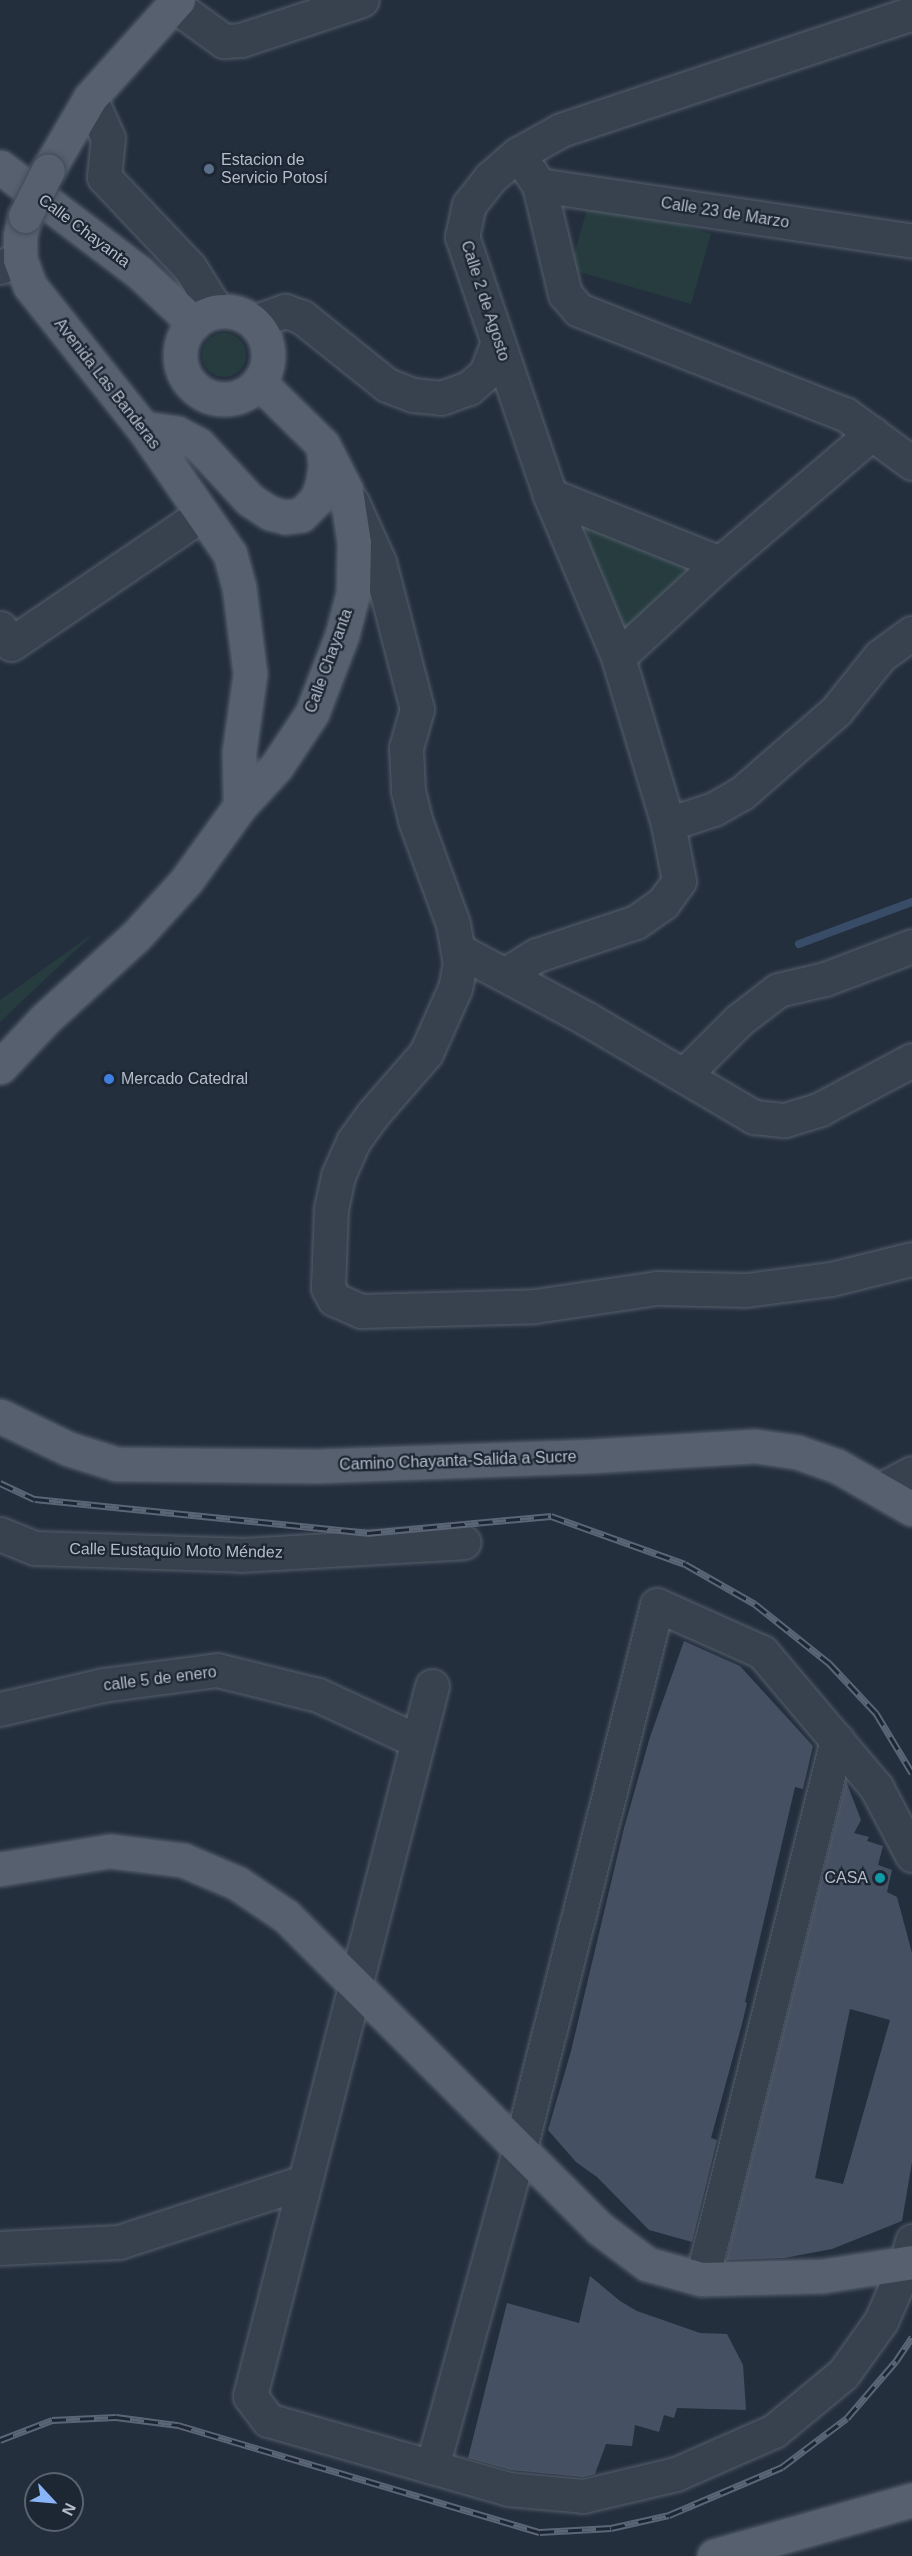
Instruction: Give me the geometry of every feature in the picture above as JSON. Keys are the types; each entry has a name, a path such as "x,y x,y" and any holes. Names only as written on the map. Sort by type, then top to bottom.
{"main road":[{"name":"Avenida Las Banderas","path":"176,2 90,99 48,170 25,216 10,263 143,428 230,554 240,598 250,674 239,752 240,806"},
{"name":"Calle Chayanta","path":"0,167 140,273 206,317 237,313 254,322"},
{"path":"206,317 181,346 180,359 183,372 200,392 225,400 238,397 259,382 268,357 262,332 254,322"},
{"name":"Calle Chayanta","path":"240,806 276,767 312,713 342,635 353,593 354,543 346,490 322,445 259,382"},
{"path":"143,428 177,433 198,444 250,500 270,513 285,517 301,515 316,500 322,485 324,466 322,445"},
{"path":"0,1067 45,1018 136,936 186,881 240,806"},
{"name":"Camino Chayanta-Salida a Sucre","path":"0,1416 28,1432 69,1449 117,1464 316,1466 591,1456 755,1446 807,1456 837,1466 912,1509"},
{"path":"0,1869 110,1851 183,1860 237,1883 286,1916 599,2228 647,2264 702,2279 822,2276 910,2256"},
{"path":"714,2556 912,2500"}],"street":[{"path":"176,2 224,41 241,40 362,0"},
{"name":"Calle 2 de Agosto","path":"506,974 537,955 636,922 663,903 679,882 668,824 618,657 550,495 462,237 469,205 490,178 518,154 561,130 912,13"},
{"path":"864,29 912,38"},
{"path":"90,99 108,138 104,177 190,268 206,317"},
{"path":"518,154 539,185 566,294 579,310 844,414 912,463"},
{"name":"Calle 23 de Marzo","path":"539,185 912,241"},
{"path":"254,322 285,311 302,316 387,385 412,395 441,398 469,388 486,373 498,342"},
{"path":"618,657 720,563 872,433"},
{"path":"346,490 379,562 417,709 406,748 408,790 415,820 453,924 460,963 455,988 426,1053 373,1114 353,1142 338,1176 332,1209 328,1288 334,1299 361,1311 535,1306 657,1288 746,1290 831,1279 912,1259"},
{"path":"550,495 720,563"},
{"path":"0,628 11,644 201,515"},
{"path":"668,824 714,809 742,793 836,711 880,656 912,633"},
{"path":"684,1075 739,1020 778,990 825,979 912,946"},
{"path":"458,950 506,974 754,1117 785,1120 820,1109 912,1060"},
{"path":"880,1490 912,1473"},
{"name":"Calle Eustaquio Moto Méndez","path":"0,1534 35,1548 241,1555 464,1542"},
{"path":"432,2467 520,2148 657,1605 762,1652 876,1787 912,1855"},
{"name":"calle 5 de enero","path":"0,1709 103,1685 216,1670 318,1695 417,1741"},
{"path":"432,1686 250,2396 268,2421 508,2489 583,2496 676,2474 774,2431 843,2374 881,2321 910,2256"},
{"path":"702,2279 837,1740"},
{"path":"0,2248 119,2242 304,2182"}],"green space":[{"path":"590,199 711,234 691,304 570,269"},
{"path":"224,333 233,334 240,339 245,346 245,364 240,371 233,376 224,377 215,376 208,371 203,364 202,355 203,346 208,339 215,334"},
{"path":"581,514 687,563 688,570 627,629 615,627"},
{"path":"95,932 0,1022 0,1000"}],"building":[{"path":"684,1641 740,1666 813,1746 803,1789 795,1787 745,2002 747,2003 742,2024 711,2138 717,2140 692,2242 649,2230 597,2177 576,2162 548,2130 571,2051 624,1828 650,1737"},
{"path":"846,1781 861,1820 854,1833 869,1837 867,1841 883,1846 878,1865 892,1870 887,1892 897,1897 912,1953 912,2162 902,2221 832,2249 784,2258 726,2260","holes":["850,2009 890,2020 843,2184 815,2178"]},
{"path":"590,2276 620,2301 637,2311 700,2333 727,2334 743,2365 746,2410 677,2408 674,2418 664,2415 659,2432 635,2425 632,2446 606,2444 595,2474 583,2477 511,2470 468,2458 507,2303 579,2323"}],"waterway":[{"path":"799,944 912,902"}],"railway":[{"path":"0,1483 35,1499 367,1533 551,1516 685,1564 755,1604 829,1663 876,1713 912,1773"},
{"path":"0,2440 52,2420 116,2417 178,2425 540,2532 611,2528 669,2515 782,2467 847,2418 896,2361 912,2337"}],"place":[{"name":"Estacion de Servicio Potosí","path":"209,169"},
{"name":"Mercado Catedral","path":"109,1079"},
{"name":"CASA","path":"880,1878"}]}
